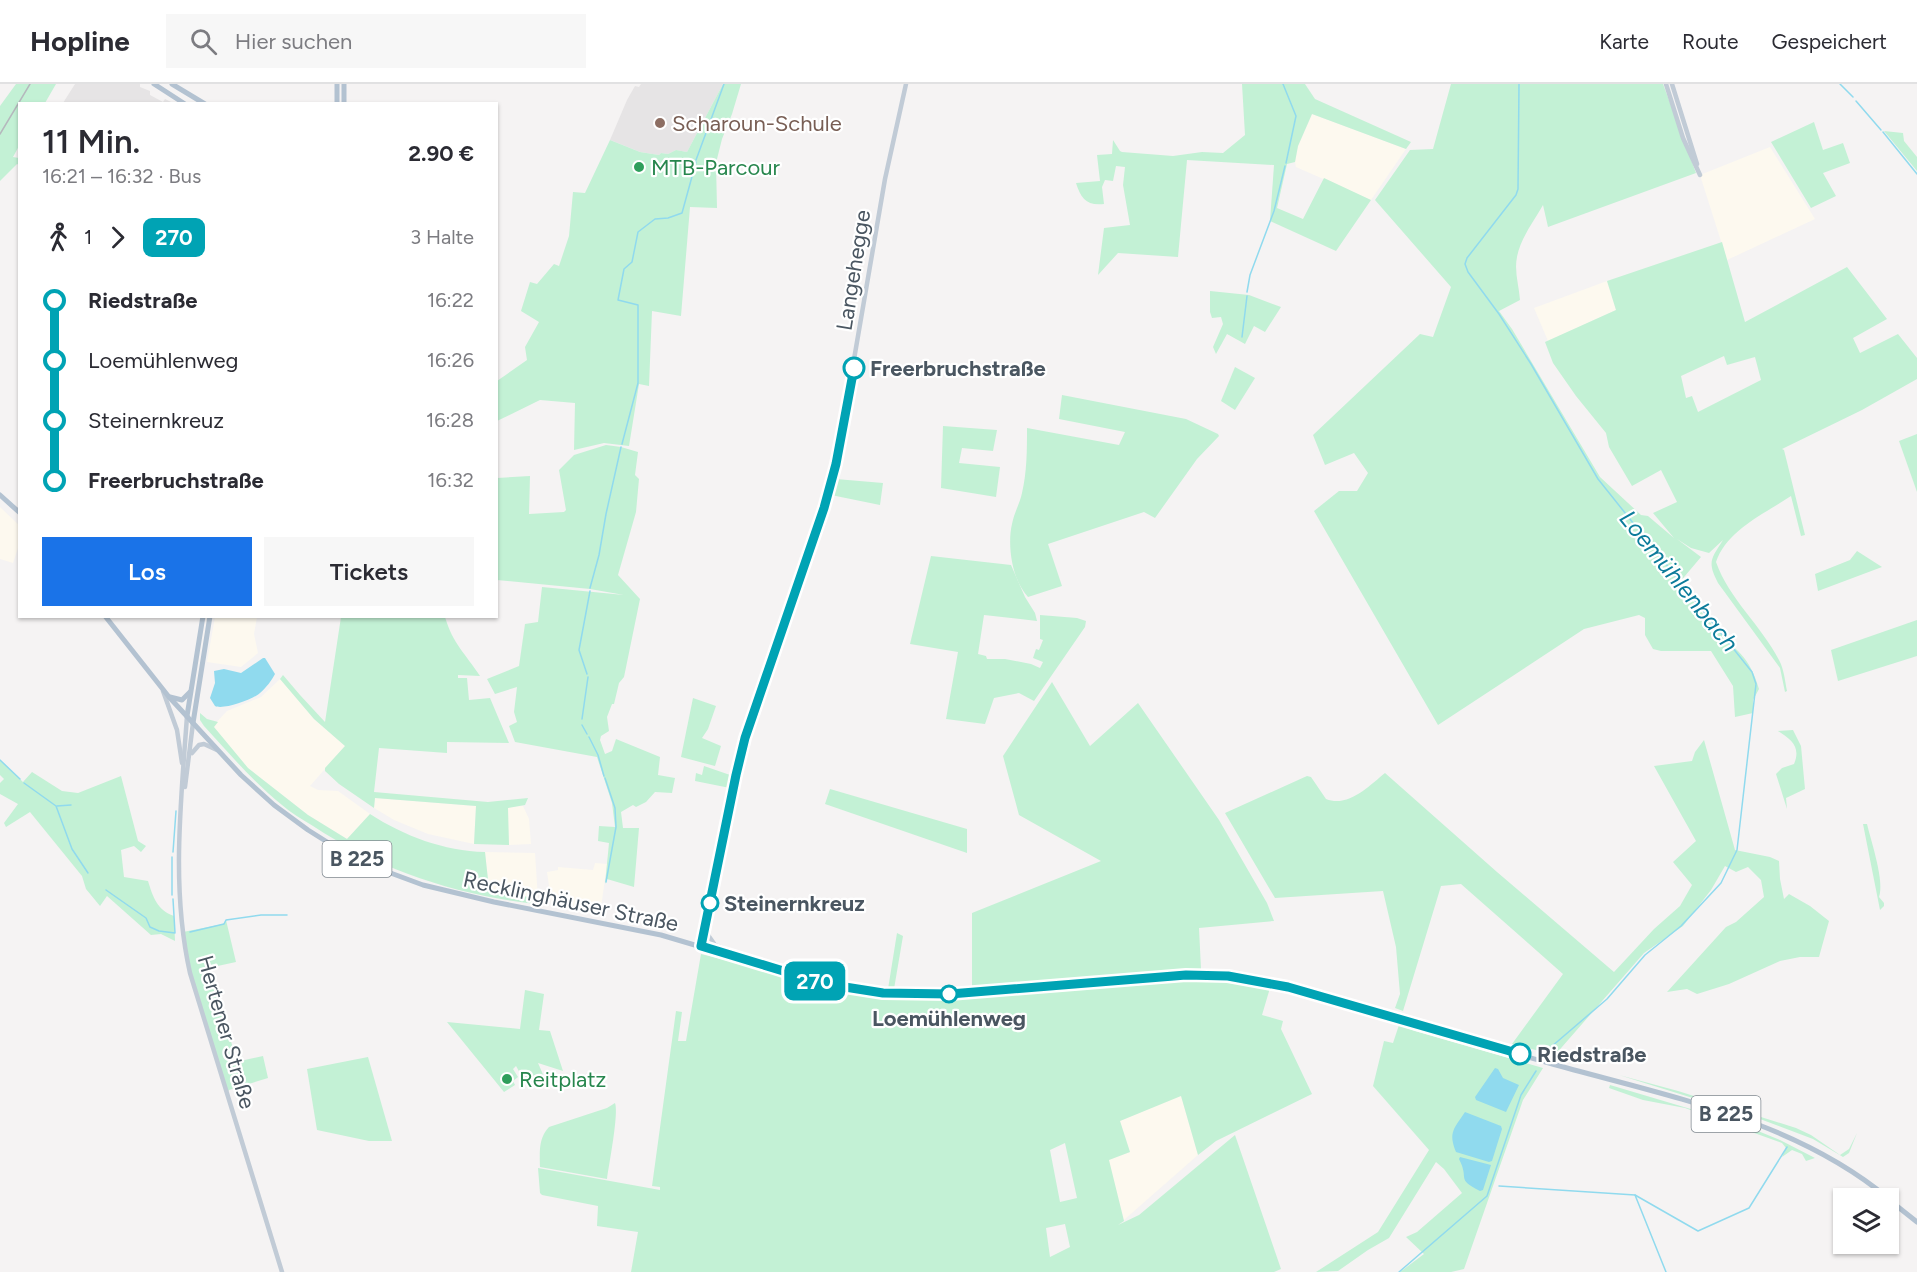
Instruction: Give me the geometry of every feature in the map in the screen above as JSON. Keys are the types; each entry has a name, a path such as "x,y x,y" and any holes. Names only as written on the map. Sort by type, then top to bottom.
{"main road":[{"path":"154,84 182,102"},
{"path":"172,84 202,102"},
{"path":"337,84 337,102"},
{"path":"344,84 344,102"},
{"path":"0,495 18,511"},
{"name":"Recklinghäuser Straße","path":"107,618 187,717 241,775 282,812 343,852 423,885 457,894 641,930 849,988 910,995 968,993 1186,975 1228,976 1288,987 1754,1122 1789,1137 1845,1167 1873,1188"},
{"path":"187,717 203,618"},
{"path":"193,723 210,618"},
{"path":"169,697 182,700 187,697 192,688"},
{"name":"B 225","path":"1899,1208 1917,1222"}],"street":[{"name":"Langehegge","path":"701,946 745,738 824,508 836,464 885,179 906,84"},
{"path":"1666,84 1683,138 1700,175 1672,84"},
{"path":"162,688 179,739 182,768"},
{"name":"Hertener Straße","path":"187,717 182,768 183,796 178,879 184,944 190,973 282,1272"},
{"name":"Hertener Straße","path":"183,796 193,723"},
{"path":"190,755 199,745 204,744 217,750"},
{"name":"B 225","path":"706,924 708,935 715,945 756,960 762,965"}],"shaded area":[{"path":"75,84 140,84 140,87 150,91 150,95 163,102 64,102"},
{"name":"Scharoun-Schule","path":"641,84 723,84 687,152 676,150 659,155 640,152 610,140 627,100 635,86 639,87"},
{"path":"1312,114 1406,149 1371,200 1296,167 1298,146"},
{"path":"1770,147 1815,219 1727,260 1700,175"},
{"path":"1607,281 1616,310 1548,341 1534,308"},
{"path":"0,507 18,524 18,548 13,563 0,559"},
{"path":"215,618 257,618 254,634 258,653 241,667 207,662"},
{"path":"280,679 314,719 345,746 310,786 318,790 338,791 370,814 347,839 308,815 248,768 213,726 227,711 261,697"},
{"path":"375,798 476,806 474,844 428,834 394,820 374,808"},
{"path":"523,806 529,819 531,844 509,845 507,807"},
{"path":"485,852 535,853 538,899 489,889"},
{"path":"595,863 607,864 600,915 552,907 547,872 558,870 558,867 593,870"},
{"path":"1181,1095 1198,1155 1124,1220 1108,1160 1130,1152 1120,1121"}],"green space":[{"path":"16,84 56,84 46,102 18,102 18,148 13,157 18,158 18,164 0,181 0,106"},
{"path":"723,84 741,84 716,163 717,208 690,207 681,316 652,311 649,386 639,384 629,446 604,443 574,450 575,403 540,400 498,421 498,380 527,360 525,347 539,322 521,311 530,282 537,284 554,264 559,266 569,236 573,192 585,193 610,140 640,152 659,155 676,150 687,152"},
{"path":"1242,84 1305,84 1315,99 1411,142 1406,149 1312,114 1298,146 1295,162 1287,164 1277,208 1303,219 1324,178 1371,200 1336,251 1270,221 1274,165 1187,160 1178,257 1118,253 1098,275 1104,228 1130,225 1123,185 1125,167 1116,166 1113,181 1105,180 1102,187 1104,204 1093,204 1080,193 1076,183 1100,181 1097,155 1112,154 1113,140 1122,152 1173,156 1202,152 1223,153 1245,135"},
{"path":"1451,84 1663,84 1696,173 1548,227 1543,205 1524,237 1517,257 1520,300 1499,311 1600,477 1641,515 1648,516 1674,538 1653,513 1677,502 1661,470 1632,486 1609,447 1606,433 1553,363 1545,342 1616,310 1607,281 1722,242 1745,322 1847,267 1887,319 1853,338 1860,353 1898,334 1917,358 1917,379 1862,410 1782,449 1805,535 1801,536 1791,496 1737,532 1721,551 1716,562 1729,588 1772,647 1783,671 1787,691 1785,692 1780,668 1718,583 1712,570 1712,561 1723,540 1709,553 1691,548 1677,539 1701,557 1679,583 1710,623 1742,655 1751,668 1759,689 1753,700 1753,713 1735,717 1733,686 1711,651 1653,649 1645,635 1645,618 1639,615 1584,629 1438,725 1314,511 1339,491 1357,491 1368,473 1354,453 1325,465 1313,435 1420,334 1433,337 1451,287 1375,200 1410,150 1433,149","holes":["1724,356 1727,365 1755,357 1761,380 1698,412 1692,396 1686,398 1681,376"]},
{"path":"1814,122 1823,150 1843,143 1850,163 1823,173 1836,196 1811,208 1771,142"},
{"path":"1884,131 1903,133 1904,141 1917,157 1917,171"},
{"path":"1210,291 1249,295 1281,307 1265,332 1254,326 1245,344 1227,334 1216,354 1213,347 1223,324 1221,317 1212,318"},
{"path":"1235,367 1255,378 1235,410 1221,401"},
{"path":"1062,395 1186,419 1219,436 1197,459 1155,518 1144,512 1048,544 1062,586 1028,597 1015,572 1010,542 1013,520 1025,477 1027,428 1119,445 1125,432 1059,419"},
{"path":"943,426 997,430 993,451 962,448 959,463 1000,467 996,497 941,488"},
{"path":"1917,434 1917,492 1899,441"},
{"path":"606,445 638,452 635,475 639,479 636,512 618,575 640,599 624,677 619,683 614,704 607,717 609,731 601,736 600,740 605,754 612,751 616,739 660,757 658,775 675,778 672,793 655,792 646,802 636,807 633,805 621,812 623,828 639,828 634,887 607,879 605,884 609,843 598,841 599,826 615,827 612,803 597,757 515,742 509,726 517,722 514,712 517,687 495,694 487,679 519,666 525,624 538,622 542,587 624,595 590,589 498,580 498,478 530,476 529,514 564,512 566,510 559,470 574,455"},
{"path":"836,479 883,483 880,505 831,495"},
{"path":"1857,551 1882,567 1818,591 1815,574 1850,560"},
{"path":"931,556 1011,565 1037,621 984,615 978,654 986,656 987,659 1005,659 1040,668 1043,662 1033,658 1043,640 1040,639 1040,615 1077,618 1086,621 1085,627 1034,701 1019,693 994,698 985,724 946,719 958,652 910,644"},
{"path":"341,618 445,618 456,641 480,676 458,675 458,678 467,678 469,700 490,698 509,743 447,742 447,753 379,748 374,792 488,802 528,798 525,805 508,808 509,845 474,844 476,806 375,798 374,808 339,784 325,771 325,768 345,746 314,719 280,679 283,675 325,722"},
{"path":"1917,620 1917,656 1838,681 1831,650"},
{"path":"1052,682 1090,746 1138,703 1219,820 1267,903 1274,921 1199,928 1201,969 972,987 972,913 1101,861 1019,815 1003,756"},
{"path":"693,698 716,706 708,729 702,738 721,746 715,766 681,757"},
{"path":"200,713 207,719 218,722 214,727 248,768 308,815 347,839 370,814 425,841 455,849 485,852 489,889 538,899 539,902 536,904 506,900 448,887 392,868 339,842 289,811 261,787 204,726 200,720"},
{"path":"1793,730 1801,746 1805,789 1786,798 1787,809 1776,774 1782,768 1794,764 1796,748 1778,731"},
{"path":"1704,740 1735,850 1779,861 1784,899 1789,894 1810,906 1829,921 1819,957 1800,957 1780,961 1729,984 1697,994 1687,989 1667,992 1726,927 1736,922 1764,897 1761,880 1748,867 1736,872 1725,866 1711,890 1683,926 1644,953 1555,1055 1512,1044 1563,974 1461,884 1441,886 1403,1011 1395,1008 1400,994 1396,947 1383,891 1275,898 1225,813 1307,776 1311,777 1326,799 1342,801 1358,794 1385,773 1614,972 1654,929 1680,906 1692,885 1673,862 1696,841 1654,766 1692,761 1695,752"},
{"path":"0,760 23,782 32,772 62,791 78,793 121,776 138,841 146,846 141,852 134,846 121,850 124,877 148,881 160,907 174,916 175,941 161,934 151,935 107,896 100,906 86,889 82,876 30,812 6,827 4,823 18,804 0,794 0,783 4,779 0,775"},
{"path":"704,766 733,776 730,788 695,781 696,773 702,775"},
{"path":"830,789 967,829 967,853 825,804"},
{"path":"1863,824 1867,824 1879,872 1879,897 1884,903 1880,910"},
{"path":"226,920 236,962 207,970 211,975 236,1058 240,1061 263,1056 268,1078 229,1090 227,1093 190,973 183,932 223,924"},
{"path":"897,933 903,936 894,989 888,989"},
{"path":"701,954 864,995 967,999 1201,976 1249,981 1270,988 1262,1015 1283,1021 1281,1029 1312,1094 1216,1141 1198,1155 1181,1096 1120,1121 1130,1152 1109,1160 1124,1221 1118,1225 1139,1215 1235,1135 1281,1269 1274,1272 631,1272 638,1232 597,1226 598,1206 542,1195 538,1168 660,1190 660,1187 652,1186 676,1011 682,1012 678,1041 686,1041","holes":["1065,1143 1077,1198 1060,1202 1050,1150","1065,1224 1070,1247 1050,1257 1046,1228"]},
{"path":"525,990 544,994 539,1030 550,1031 563,1071 538,1063 545,1079 528,1087 516,1066 513,1069 518,1077 513,1081 515,1085 504,1092 447,1022 520,1029"},
{"path":"1399,1025 1543,1068 1523,1100 1464,1269 1451,1272 1400,1272 1424,1254 1406,1237 1417,1232 1462,1193 1436,1162 1389,1238 1338,1271 1316,1272 1378,1232 1429,1150 1373,1086 1384,1041 1393,1043"},
{"path":"368,1057 392,1141 369,1141 317,1130 307,1069"},
{"path":"1619,1075 1796,1128 1811,1135 1840,1155 1849,1149 1857,1133 1849,1153 1843,1157 1813,1139 1760,1119"},
{"path":"1610,1085 1741,1124 1815,1158 1806,1161 1802,1154 1792,1150 1782,1157 1786,1148 1782,1143 1685,1108 1643,1100 1609,1088"},
{"path":"615,1103 615,1127 607,1179 540,1167 541,1141 549,1127 607,1108"}],"water":[{"path":"263,658 275,674 262,691 238,704 215,706 210,698 215,683 214,671 224,669 241,673"},
{"path":"1495,1068 1503,1078 1519,1085 1506,1112 1476,1100 1475,1097"},
{"path":"1465,1112 1501,1126 1492,1161 1456,1152 1452,1135"},
{"path":"1460,1157 1491,1165 1483,1190 1472,1187 1465,1181"}],"waterway":[{"path":"696,160 724,84"},
{"path":"1283,84 1296,116 1286,163"},
{"name":"Loemühlenbach","path":"1519,84 1518,189 1516,195 1467,258 1465,264 1468,272 1499,314 1531,364 1598,479 1752,672 1756,684 1737,850 1721,883 1681,926 1645,955 1607,999 1544,1053"},
{"path":"1840,84 1853,97"},
{"path":"1856,101 1881,130"},
{"path":"1883,132 1917,174"},
{"path":"622,444 638,383 638,305 618,300 624,269 632,262 638,232 655,219 668,218 682,213 696,162"},
{"path":"1247,292 1250,275 1274,211 1285,166"},
{"path":"1242,337 1247,296"},
{"path":"590,588 621,447"},
{"path":"587,674 579,650 590,591"},
{"path":"582,719 588,677"},
{"path":"582,725 587,734"},
{"path":"589,737 598,755 604,776"},
{"path":"0,760 20,779"},
{"path":"605,778 615,808 616,827 606,882"},
{"path":"24,783 56,806 72,849 88,873"},
{"path":"57,806 71,805"},
{"path":"173,852 176,811"},
{"path":"172,857 172,895"},
{"path":"106,890 146,918 150,927 175,933 173,899"},
{"path":"190,932 224,924 226,920 261,915 287,915"},
{"name":"Loemühlenbach","path":"1399,1272 1487,1196 1521,1095 1536,1071"},
{"path":"1635,1195 1698,1231 1749,1208 1787,1147"},
{"path":"1499,1186 1635,1195 1666,1272"}],"railway":[{"path":"19,102 30,84"},
{"path":"0,134 18,104"}],"bus line":[{"name":"270","path":"854,368 836,464 824,508 745,738 701,946 826,984 883,993 930,995 1150,977 1228,976 1288,987 1520,1054"}],"place":[{"name":"Scharoun-Schule","path":"660,123"},
{"name":"MTB-Parcour","path":"639,167"},
{"name":"Freerbruchstraße","path":"854,368"},
{"name":"Steinernkreuz","path":"710,903"},
{"name":"Loemühlenweg","path":"949,994"},
{"name":"Riedstraße","path":"1520,1054"},
{"name":"Reitplatz","path":"507,1079"}]}
